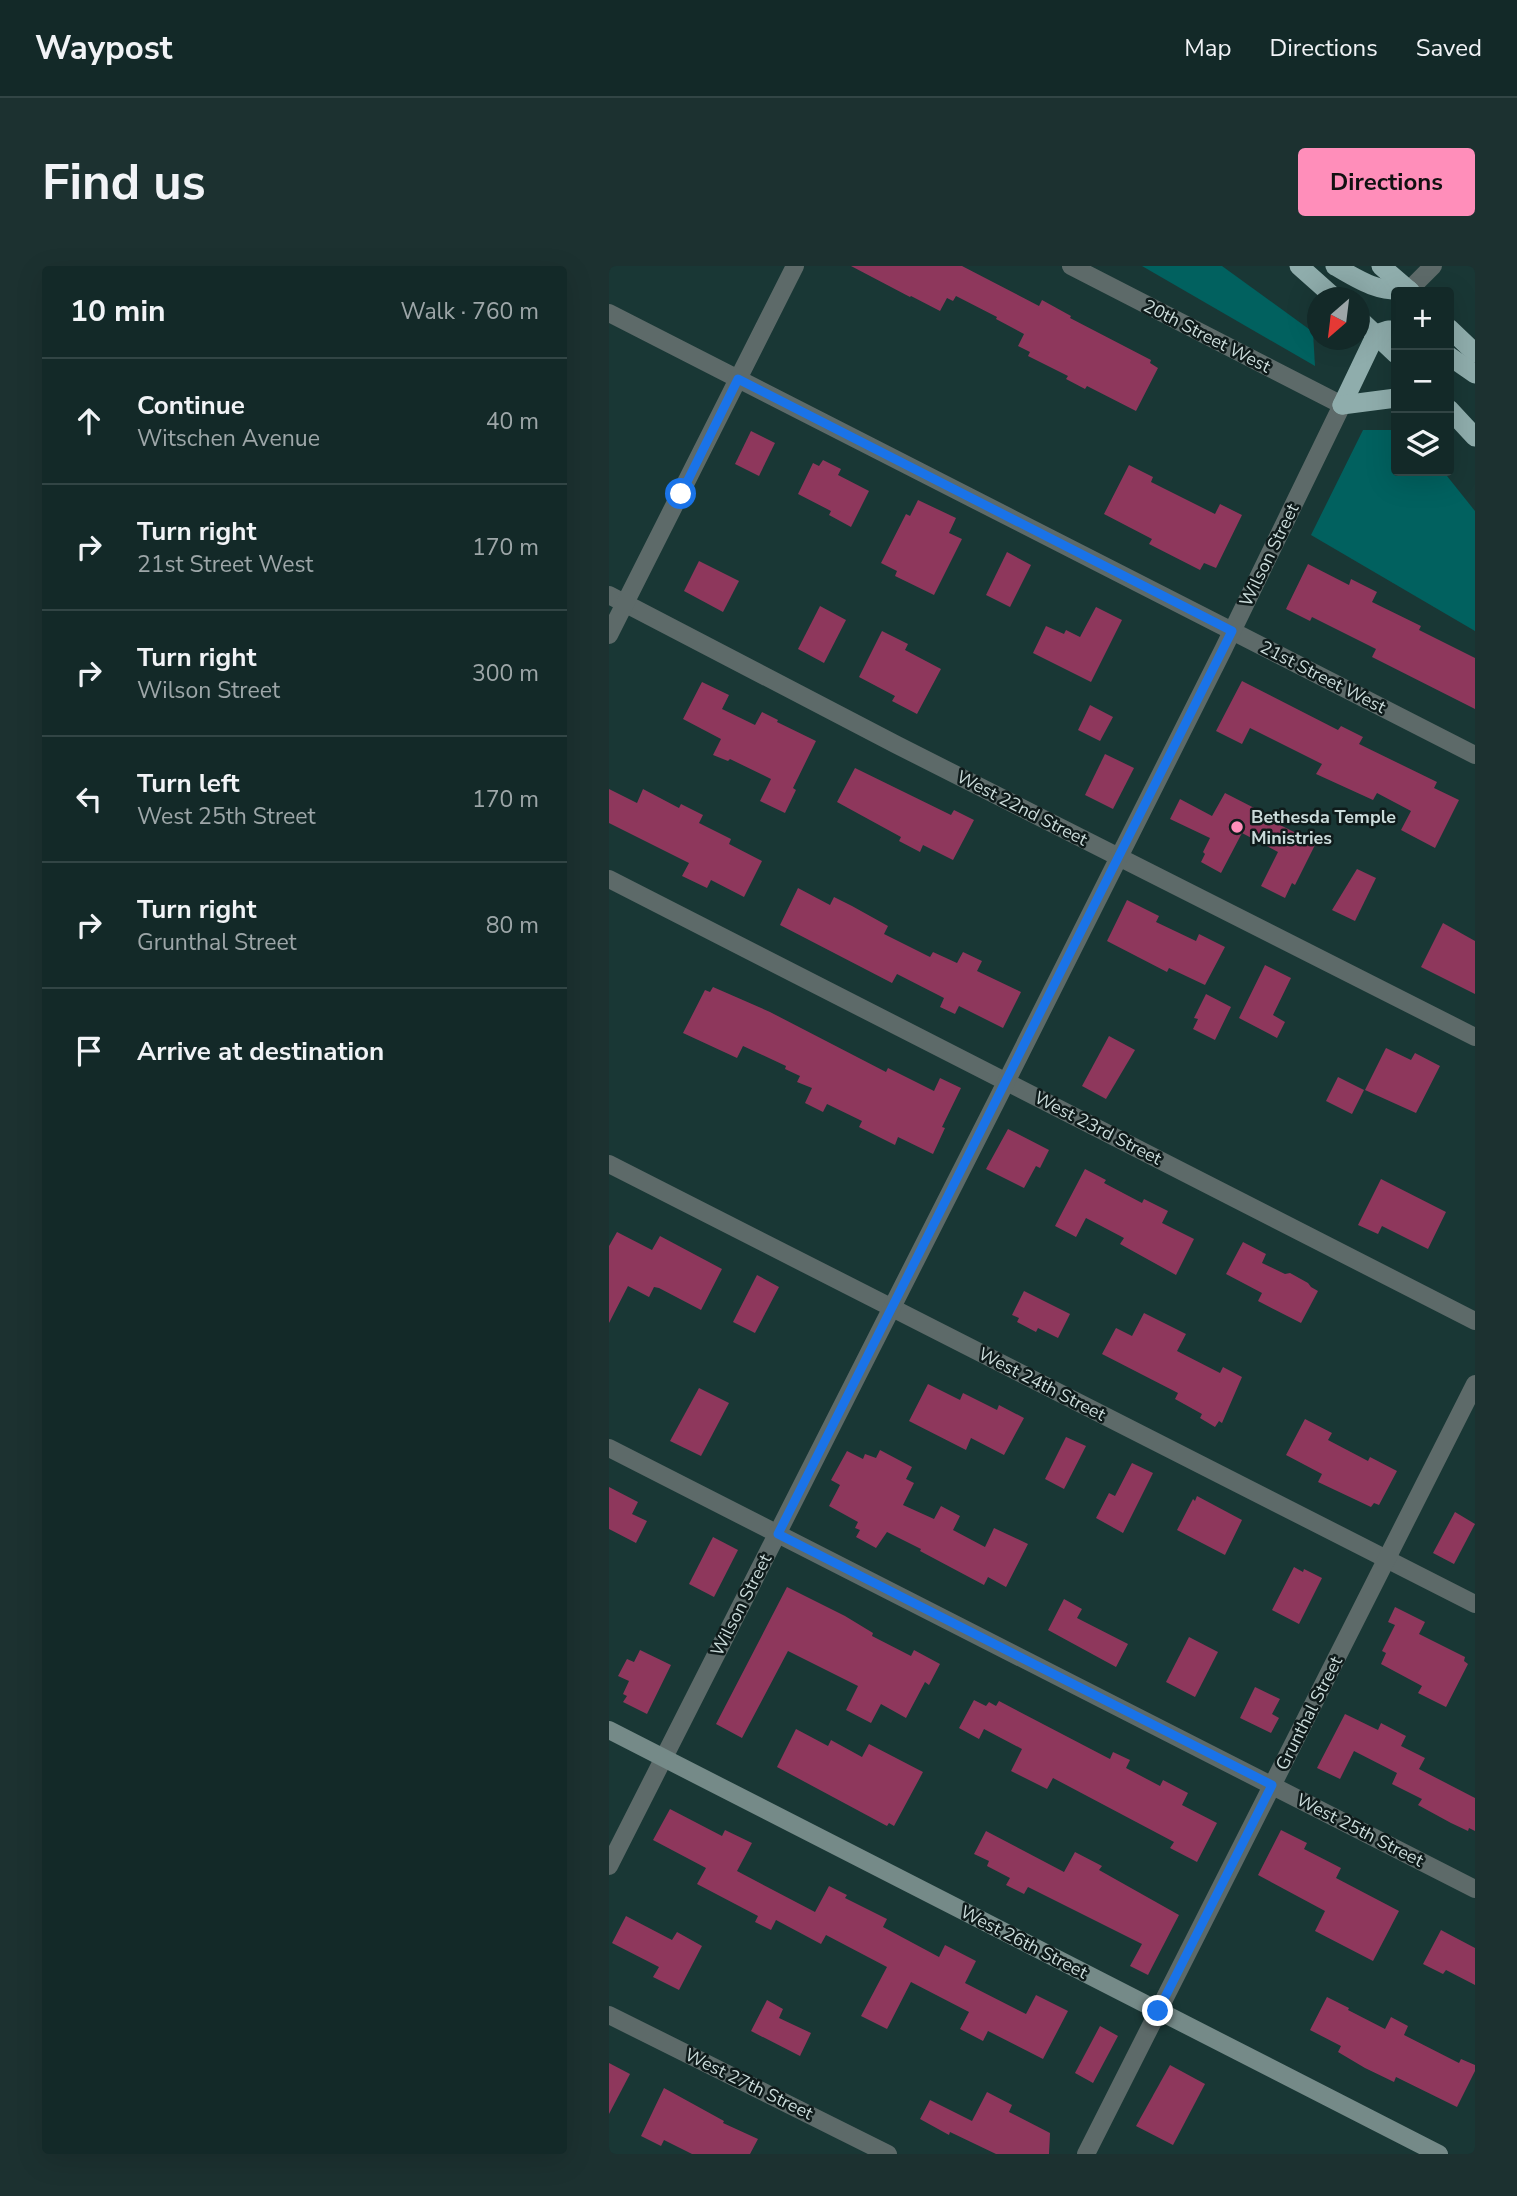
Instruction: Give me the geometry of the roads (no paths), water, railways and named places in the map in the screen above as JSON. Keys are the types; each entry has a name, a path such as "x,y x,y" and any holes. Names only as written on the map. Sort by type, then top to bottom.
{"highway":[{"path":"1299,266 1323,287"},
{"path":"1335,266 1363,283 1383,291 1391,291"},
{"path":"1381,266 1405,287"},
{"path":"1370,328 1392,350"},
{"path":"1342,405 1377,334 1391,330"},
{"path":"1454,333 1475,353"},
{"path":"1454,359 1475,374"},
{"path":"1342,405 1391,399"},
{"path":"1453,413 1475,437"}],"main road":[{"name":"West 26th Street","path":"609,1730 1439,2154"}],"street":[{"path":"609,635 617,599 738,379 795,266"},
{"name":"20th Street West","path":"1072,266 1342,405"},
{"path":"1414,287 1433,266"},
{"name":"21st Street West","path":"609,313 1475,755"},
{"name":"Wilson Street","path":"609,1866 1007,1081 1342,405"},
{"name":"West 22nd Street","path":"617,599 1475,1037"},
{"name":"West 23rd Street","path":"609,879 1475,1321"},
{"name":"West 24th Street","path":"609,1164 1475,1604"},
{"name":"Grunthal Street","path":"1086,2154 1475,1384"},
{"name":"West 25th Street","path":"609,1448 1475,1889"},
{"name":"West 27th Street","path":"609,2015 888,2154"}],"place":[{"name":"Bethesda Temple Ministries","path":"1237,827"}]}
